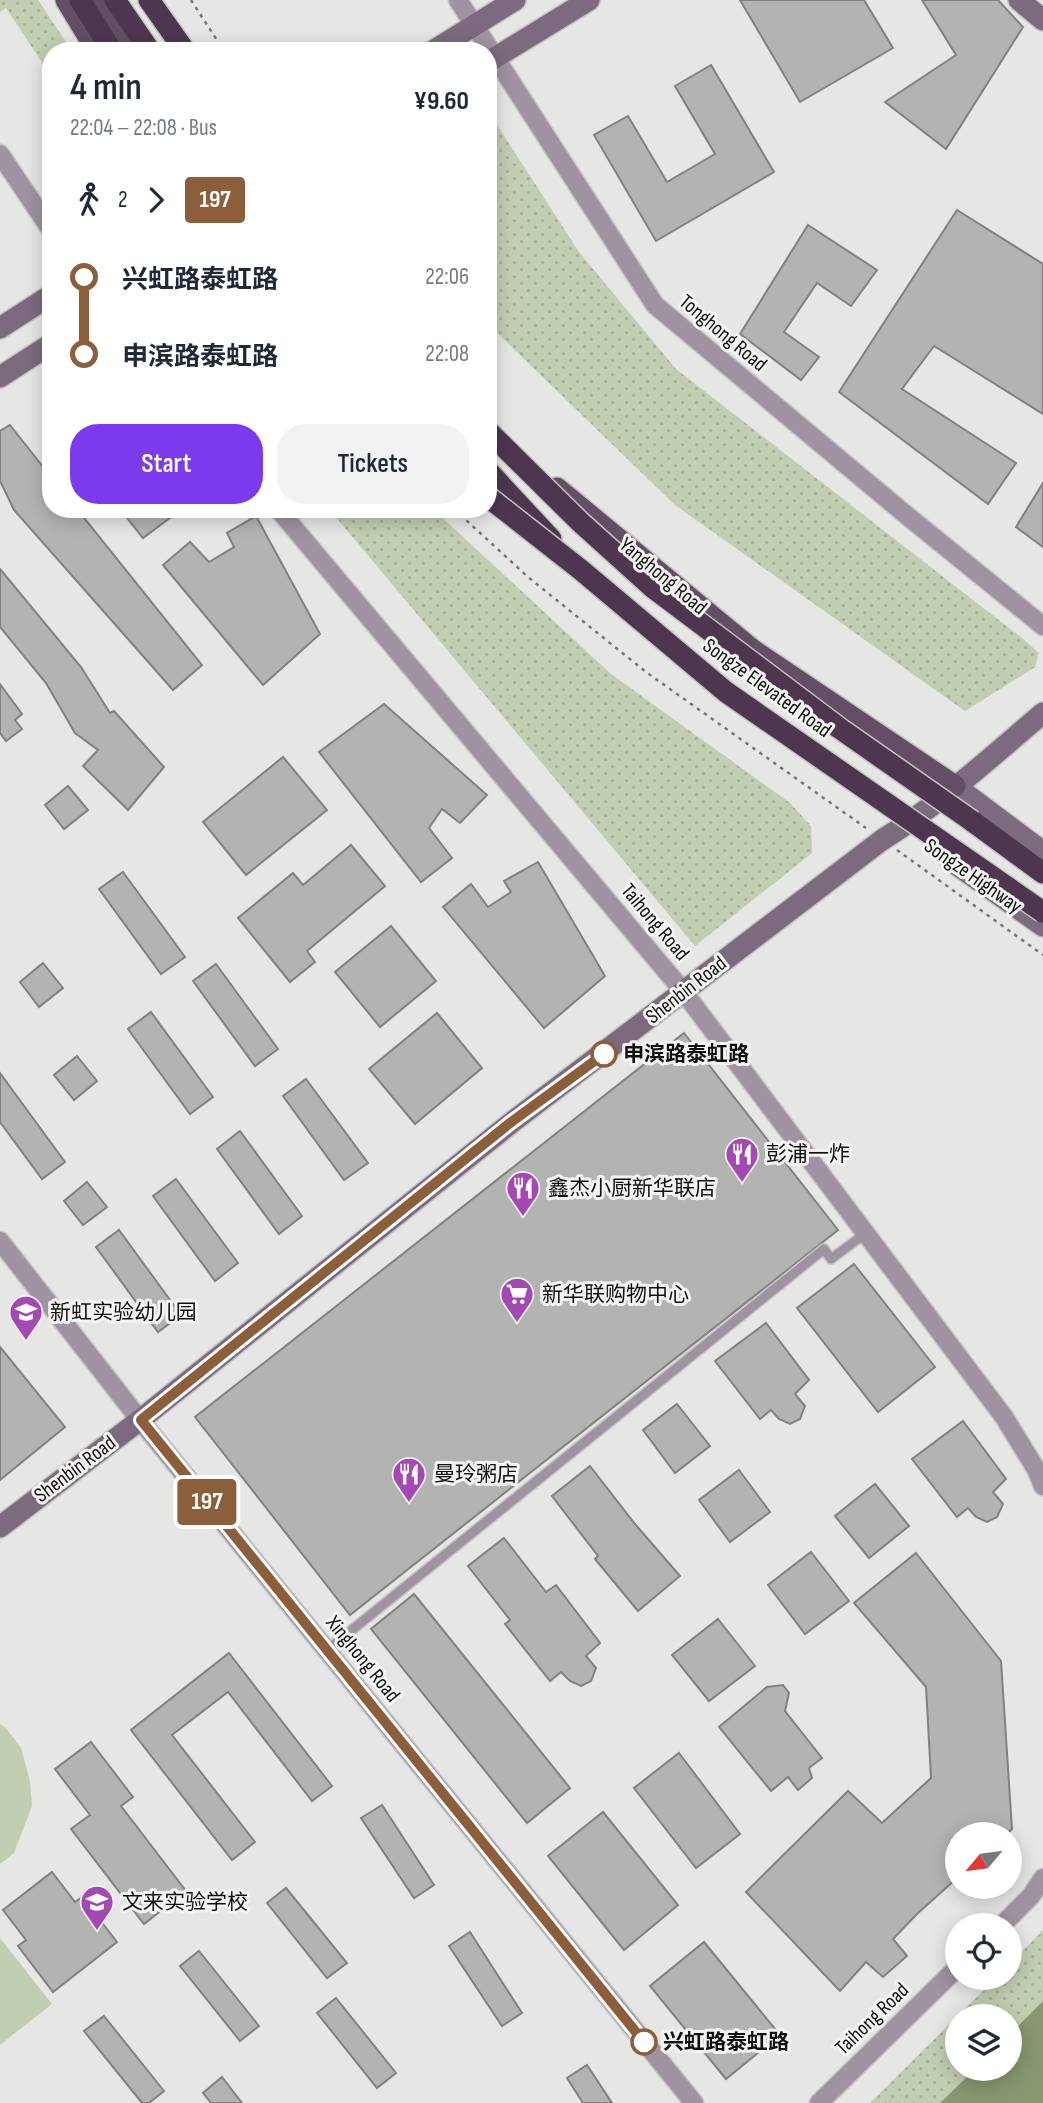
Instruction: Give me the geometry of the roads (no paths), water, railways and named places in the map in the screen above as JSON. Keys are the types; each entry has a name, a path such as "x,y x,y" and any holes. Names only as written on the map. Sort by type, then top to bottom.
{"highway":[{"path":"80,0 106,42"},
{"path":"115,0 144,42"},
{"path":"149,0 179,42"},
{"path":"156,0 180,42"},
{"name":"Songze Elevated Road","path":"497,440 580,522 652,587 828,720 1043,873"},
{"name":"Songze Elevated Road","path":"497,481 581,570 726,691 1043,912"},
{"path":"497,504 581,570"},
{"path":"972,821 1043,853"}],"main road":[{"path":"66,0 92,42"},
{"path":"97,0 123,42"},
{"path":"156,0 186,42"},
{"path":"447,42 514,0"},
{"path":"497,56 589,0"},
{"path":"1019,0 1043,20"},
{"path":"0,328 42,301"},
{"path":"0,377 42,350"},
{"name":"Yanghong Road","path":"497,428 563,493 753,650 955,786"},
{"path":"497,498 670,648 903,827"},
{"name":"Shenbin Road","path":"0,1527 141,1420 510,1123 882,840 903,827 1043,713"},
{"path":"955,786 1043,853"},
{"name":"Songze Highway","path":"903,827 1043,926"}],"street":[{"name":"Tonghong Road","path":"457,0 481,42"},
{"name":"Tonghong Road","path":"497,69 655,305 1043,626"},
{"path":"0,154 42,217"},
{"name":"Taihong Road","path":"286,518 683,991 1004,1417 1036,1469 1043,1486"},
{"name":"Xinghong Road","path":"0,1241 141,1420 694,2103"},
{"path":"1014,1913 1031,1896 1043,1878"},
{"name":"Taihong Road","path":"819,2103 945,1980"}],"lane":[{"path":"327,1650 824,1249 831,1259 866,1233"}],"place":[{"name":"申滨路泰虹路","path":"604,1054"},
{"name":"彭浦一炸","path":"742,1184"},
{"name":"鑫杰小厨新华联店","path":"523,1218"},
{"name":"新华联购物中心","path":"517,1324"},
{"name":"新虹实验幼儿园","path":"26,1342"},
{"name":"曼玲粥店","path":"409,1504"},
{"name":"文来实验学校","path":"97,1932"},
{"name":"兴虹路泰虹路","path":"644,2042"}]}
